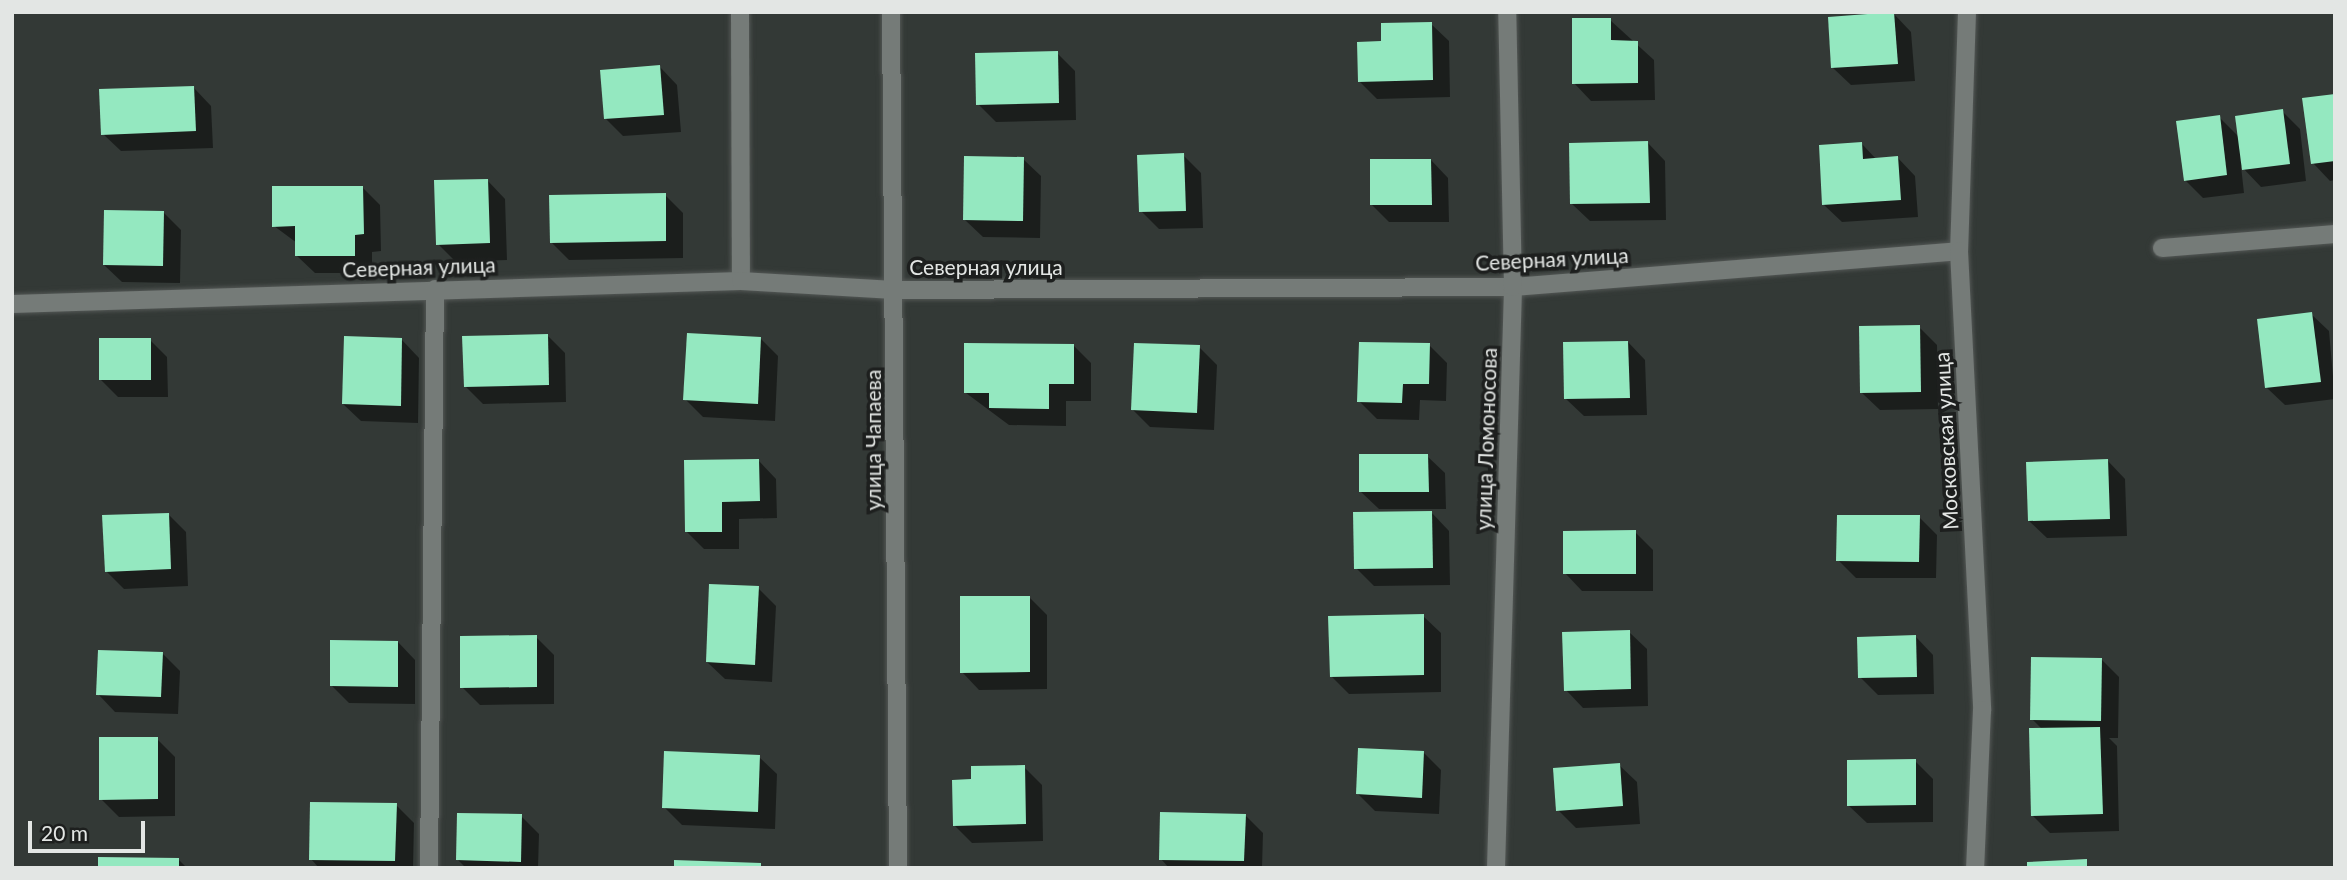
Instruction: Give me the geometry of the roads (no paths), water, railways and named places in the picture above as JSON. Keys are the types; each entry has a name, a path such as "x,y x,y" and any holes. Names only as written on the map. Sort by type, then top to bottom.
{"street":[{"path":"740,12 741,281"},
{"name":"улица Чапаева","path":"891,12 898,868"},
{"name":"улица Ломоносова","path":"1496,868 1513,287 1507,12"},
{"name":"Московская улица","path":"1967,12 1959,251 1982,710 1975,868"},
{"path":"2162,248 2335,234"},
{"name":"Северная улица","path":"12,304 741,281 894,290 1513,287 1959,251"},
{"path":"429,868 435,289"}]}
